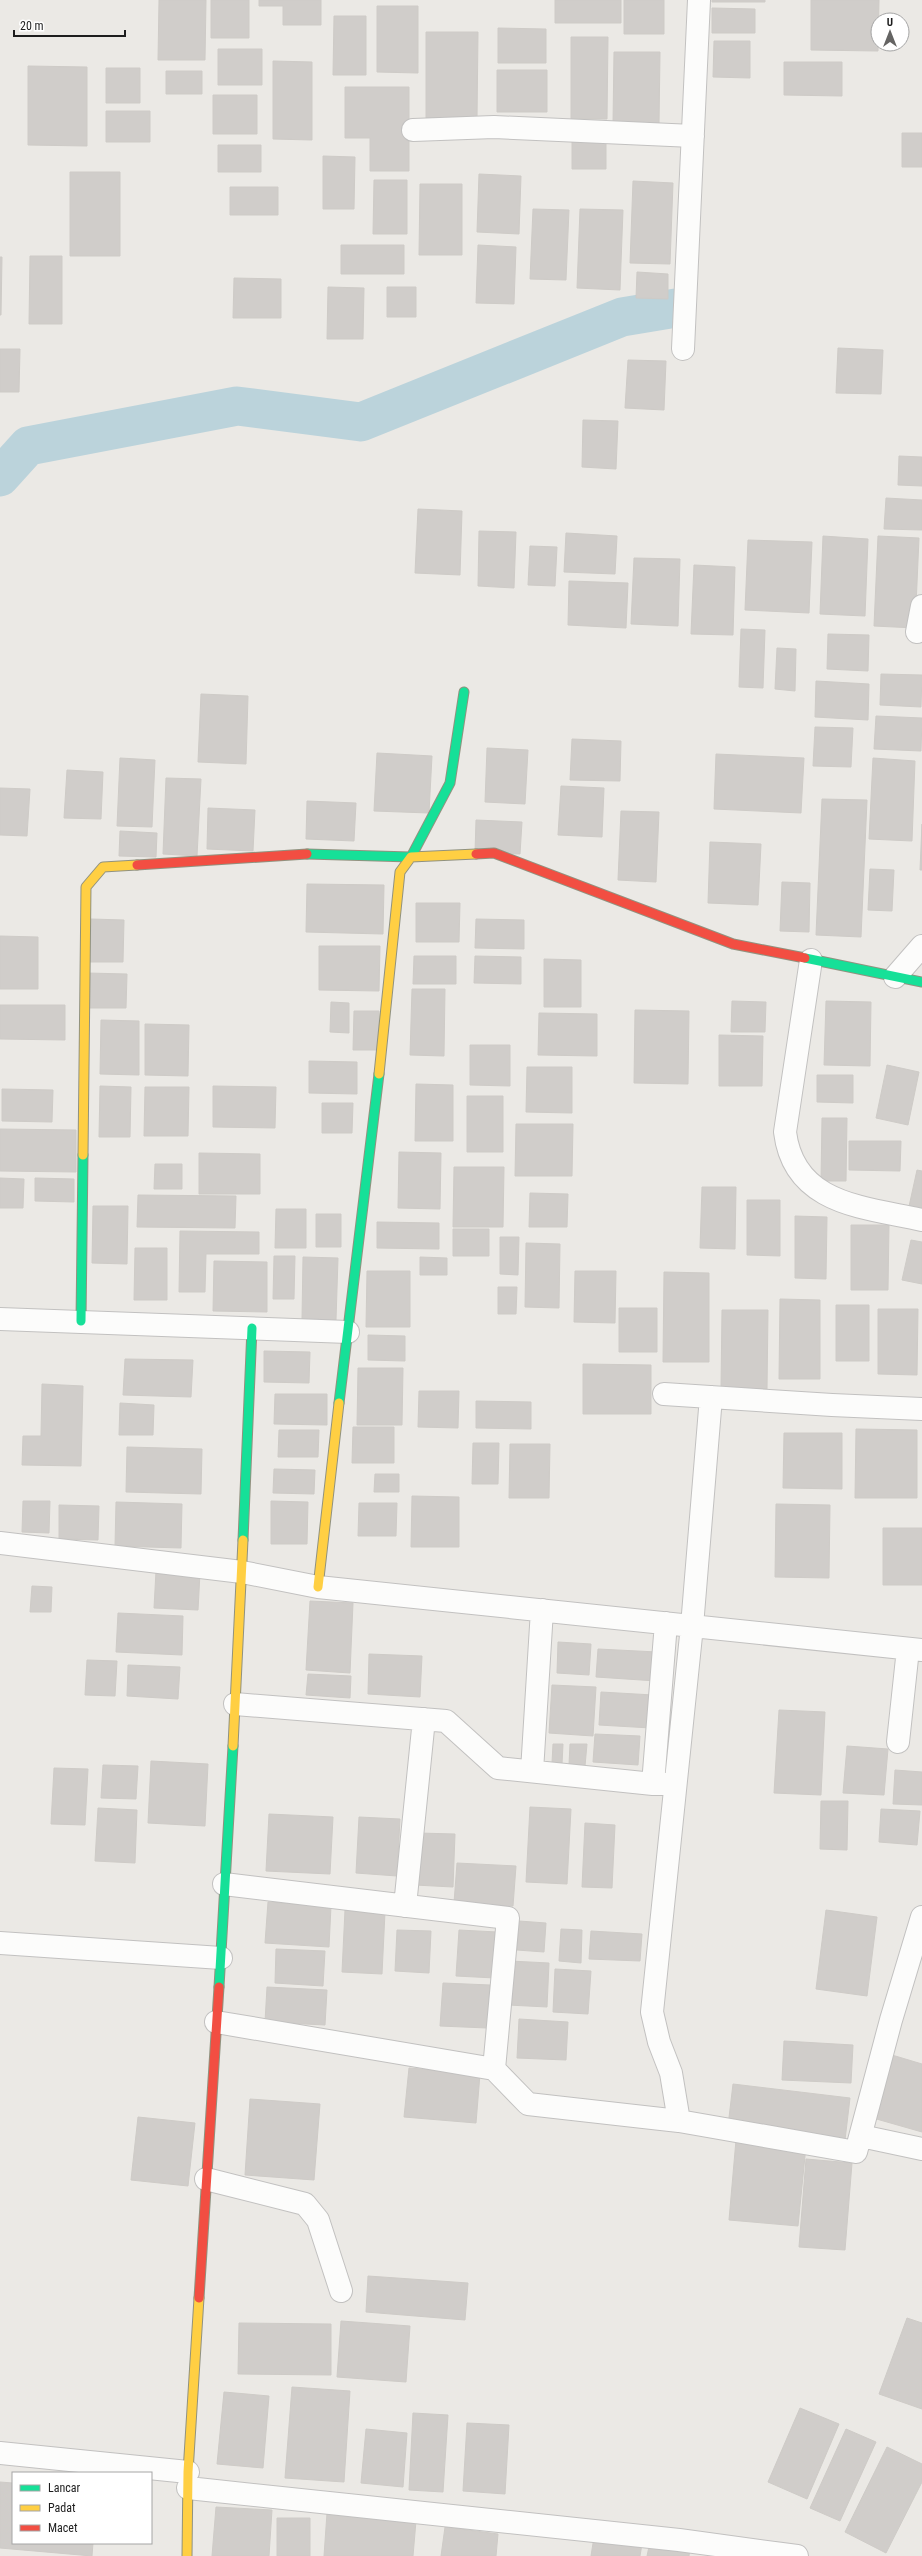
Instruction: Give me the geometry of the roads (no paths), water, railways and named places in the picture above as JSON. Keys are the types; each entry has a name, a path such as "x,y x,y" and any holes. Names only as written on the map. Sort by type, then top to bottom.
{"street":[{"path":"683,349 699,0"},
{"path":"413,130 494,127 693,136"},
{"path":"917,632 922,606"},
{"path":"318,1587 348,1332 356,1242 378,1078 400,872 411,858 435,815 450,783 464,692"},
{"path":"81,1320 86,887 103,867 295,854 411,858 494,853 733,944 922,982"},
{"path":"895,977 922,946"},
{"path":"811,960 785,1132 787,1147 805,1180 828,1196 859,1206 922,1220"},
{"path":"0,1319 81,1320 348,1332"},
{"path":"187,2556 188,2480 221,1958 242,1572 252,1328"},
{"path":"664,1394 922,1409"},
{"path":"679,2122 671,2073 659,2042 652,2012 692,1626 711,1397"},
{"path":"0,1543 242,1572 318,1587 915,1649 898,1742"},
{"path":"532,1771 542,1610"},
{"path":"653,1784 666,1623"},
{"path":"235,1704 446,1721 498,1768 653,1784 675,1784"},
{"path":"405,1906 424,1719"},
{"path":"224,1884 508,1918 494,2069"},
{"path":"216,2022 494,2069 528,2104 679,2122 856,2152 891,2020 922,1917"},
{"path":"0,1943 221,1958"},
{"path":"861,2136 922,2148"},
{"path":"206,2179 304,2204 318,2220 341,2291"},
{"path":"0,2453 132,2472"},
{"path":"152,2475 797,2556"}],"waterway":[{"path":"0,477 28,446 237,406 361,422 622,317 676,308"}]}
